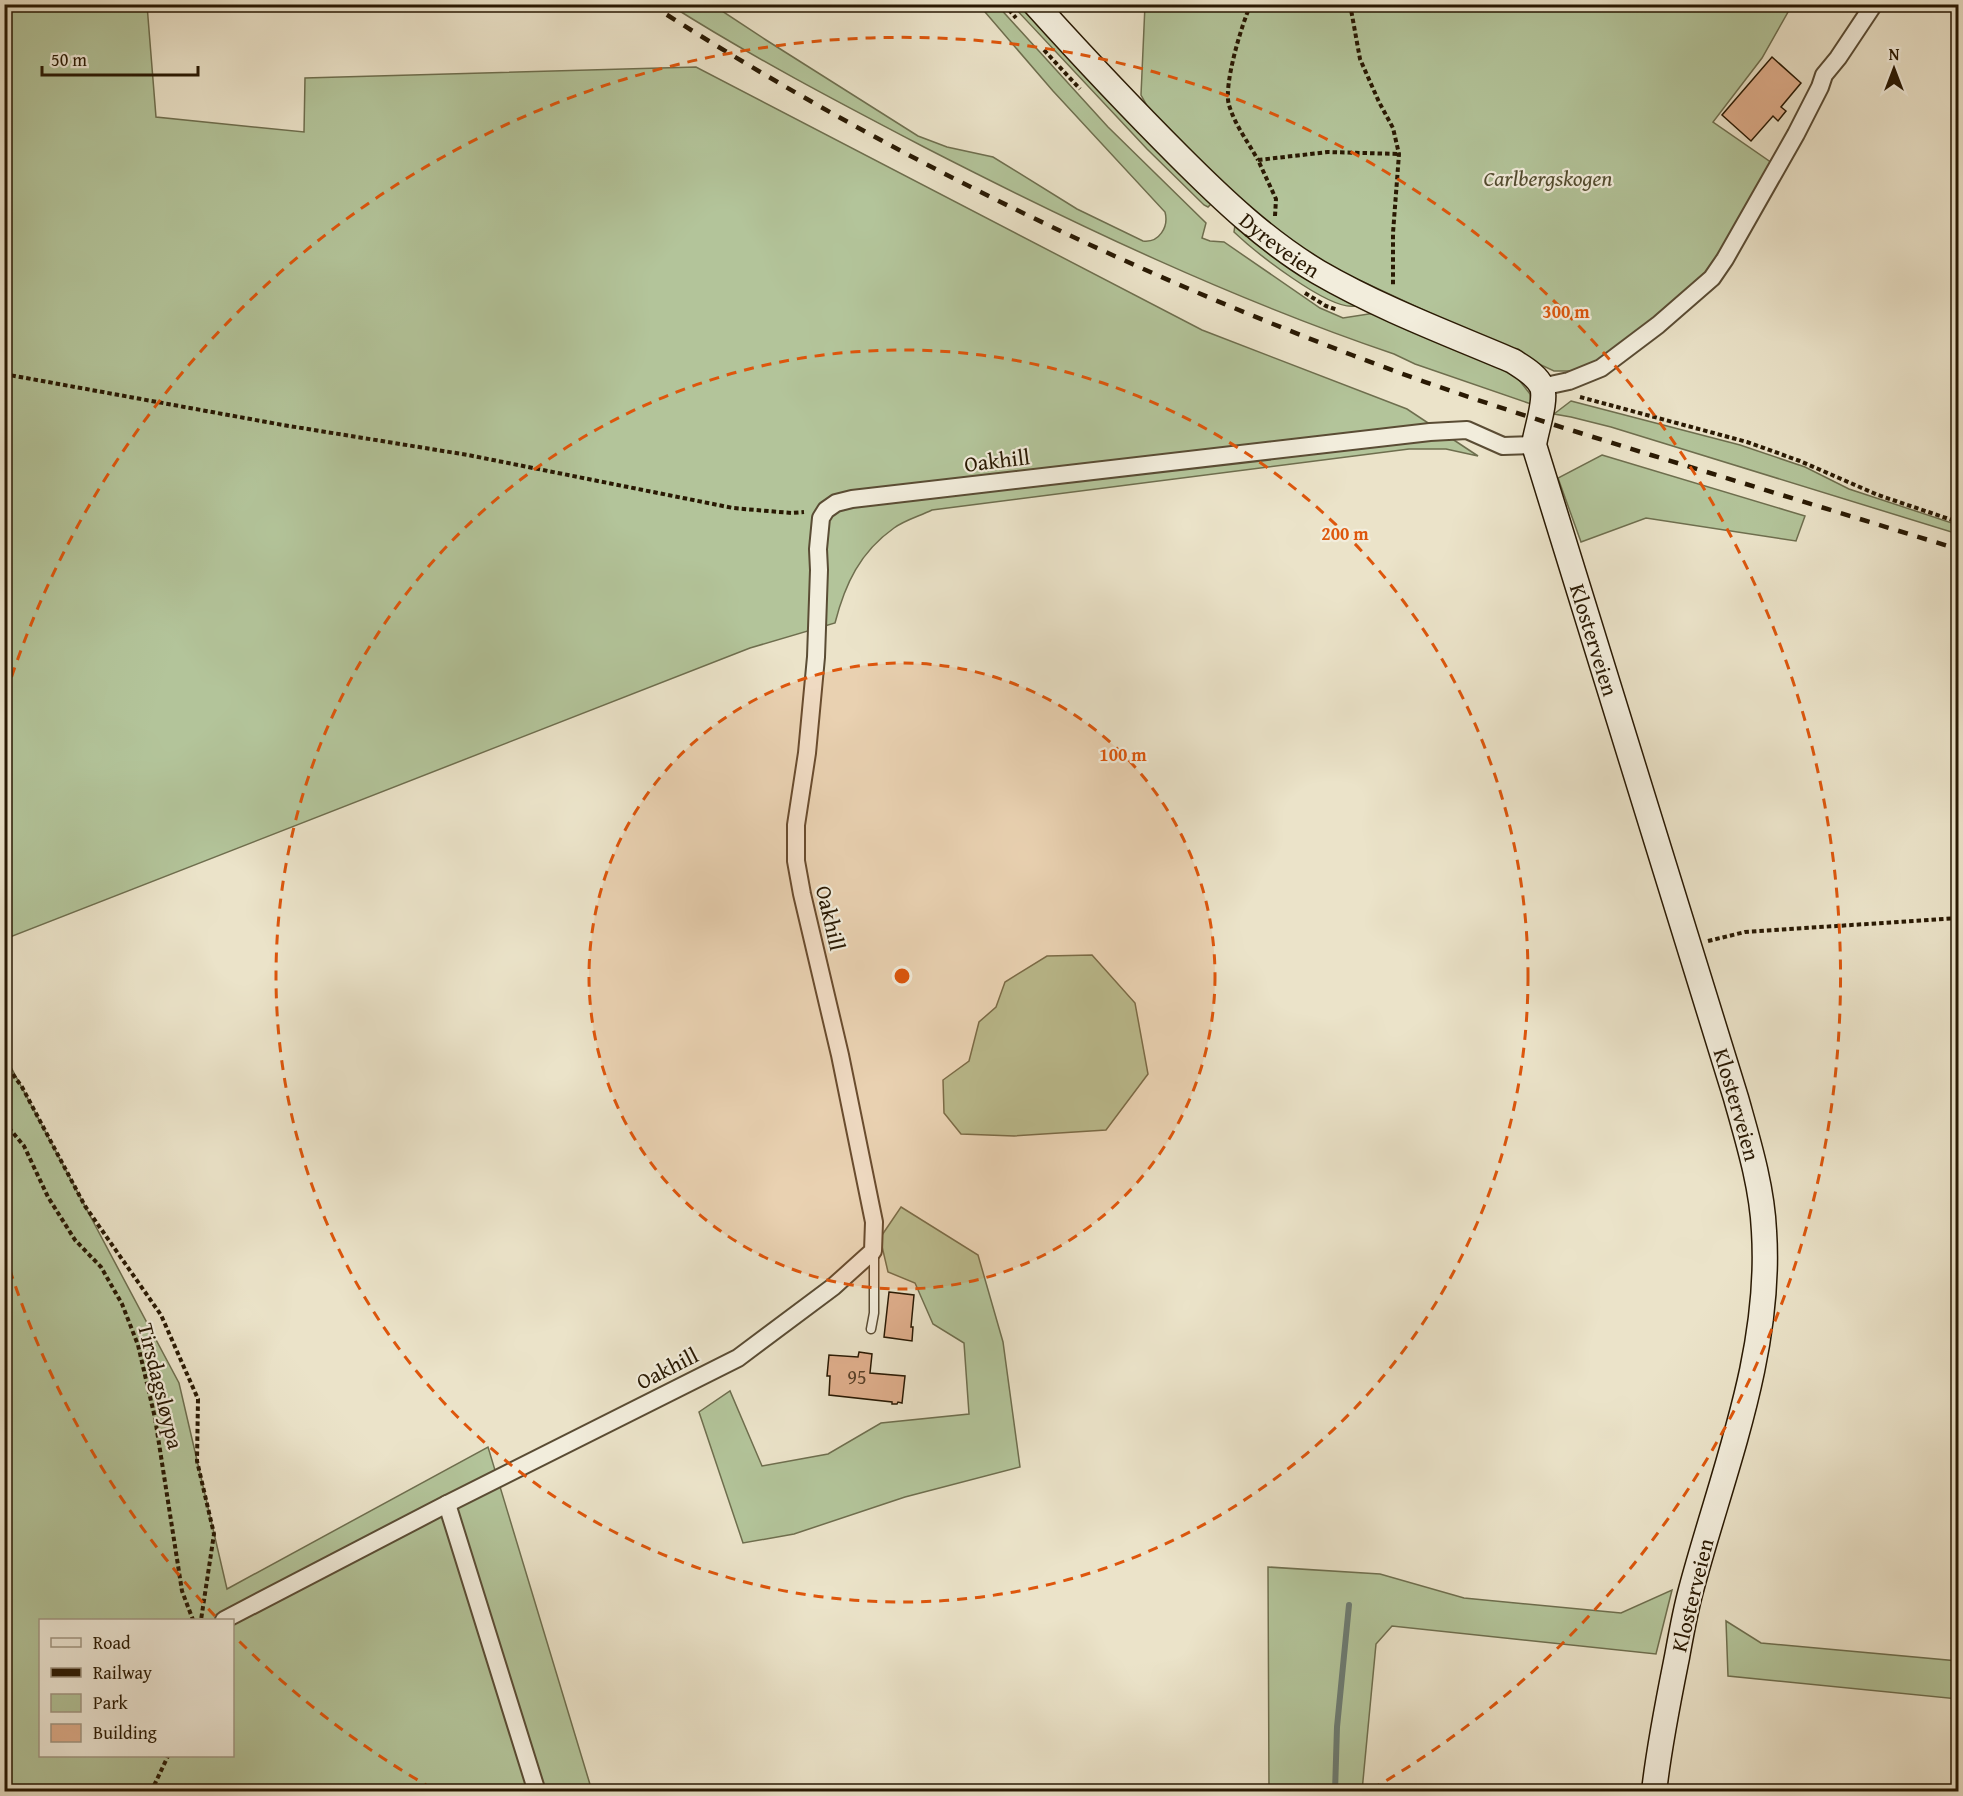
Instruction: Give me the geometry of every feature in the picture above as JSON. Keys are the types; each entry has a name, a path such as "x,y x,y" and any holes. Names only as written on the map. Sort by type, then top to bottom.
{"main road":[{"name":"Dyreveien","path":"1035,4 1149,126 1214,191 1273,241 1317,272 1393,310 1512,361 1529,372 1542,387"},
{"path":"1535,437 1543,399 1542,387"},
{"name":"Klosterveien","path":"1535,437 1736,1098 1755,1172 1764,1230 1764,1294 1759,1335 1748,1389 1690,1593 1660,1742 1654,1791"}],"street":[{"path":"1542,387 1569,381 1600,368 1659,325 1712,278 1796,134 1824,75 1874,4"},
{"name":"Oakhill","path":"226,1619 447,1504 738,1358 833,1287 873,1251 874,1222 840,1055 796,861 796,825 807,753 816,657 818,549 821,518 826,510 836,503 852,499 1430,432 1467,430 1503,446 1535,437"},
{"path":"447,1504 537,1791"}],"lane":[{"path":"871,1329 875,1295 873,1251"}],"path":[{"path":"1350,4 1360,59 1393,128 1400,154 1393,233 1393,310"},
{"path":"1251,5 1238,41 1228,103 1276,199 1273,241"},
{"path":"1258,160 1328,152 1400,154"},
{"path":"4,374 283,425 468,455 733,508 791,513 826,510"},
{"path":"1542,387 1747,442 1800,461 1878,495 1959,522"},
{"path":"1690,945 1745,932 1959,918"},
{"path":"4,1062 22,1087 85,1206 161,1316 198,1399 197,1461 214,1534 201,1619"},
{"name":"Tirsdagsløypa","path":"4,1122 24,1146 48,1197 75,1240 101,1267 122,1304 138,1345 155,1418 182,1591 194,1619"},
{"path":"151,1791 167,1757"}],"green space":[{"path":"5,5 147,5 156,117 304,132 305,78 696,67 1202,330 1407,409 1478,456 1446,449 1409,449 932,510 898,525 872,547 849,582 835,623 750,648 5,939"},
{"path":"670,5 713,5 918,136 947,147 993,157 1077,209 1143,241 1158,237 1166,223 1165,212 1053,91 979,5 997,5 1108,127 1206,223 1202,238 1224,242 1320,308 1343,318 1375,313 1512,371 1530,394 1531,404 1334,333 1155,259 924,147 764,61"},
{"path":"1012,5 1023,5 1211,204 1208,207 1147,149"},
{"name":"Carlbergskogen","path":"1145,5 1792,5 1762,58 1713,122 1772,163 1713,268 1665,312 1601,359 1575,371 1554,371 1312,258 1231,195 1150,111 1141,95"},
{"path":"1235,225 1357,302 1355,306 1343,305 1328,299 1292,278 1234,232"},
{"path":"1571,401 1740,445 1805,467 1849,489 1958,525 1958,534 1611,427 1554,414"},
{"path":"1602,455 1805,516 1796,541 1646,518 1581,542 1558,478"},
{"path":"1092,955 1135,1003 1148,1074 1106,1130 1014,1136 961,1134 944,1113 943,1080 969,1061 979,1022 996,1007 1005,982 1047,956"},
{"path":"4,1054 179,1383 227,1589 488,1447 592,1791 5,1791"},
{"path":"901,1207 978,1255 1003,1342 1020,1467 905,1497 794,1534 743,1543 699,1412 730,1391 762,1466 828,1454 881,1423 969,1414 964,1343 933,1324 915,1283 888,1272 880,1238"},
{"path":"1268,1567 1380,1574 1464,1598 1621,1613 1672,1590 1656,1654 1392,1626 1376,1644 1362,1791 1269,1791"},
{"path":"1726,1621 1761,1643 1958,1661 1958,1699 1728,1676"}],"building":[{"path":"1772,57 1801,83 1781,107 1786,111 1778,121 1773,116 1751,141 1722,115"},
{"path":"889,1292 914,1295 912,1341 884,1337"},
{"path":"859,1352 872,1354 870,1373 905,1376 902,1403 892,1404 892,1402 829,1395 830,1376 827,1376 829,1355 858,1357"}],"waterway":[{"path":"1335,1792 1337,1727 1349,1605"}],"railway":[{"path":"650,4 819,106 992,198 1081,241 1261,319 1389,369 1501,408 1958,549"}]}
